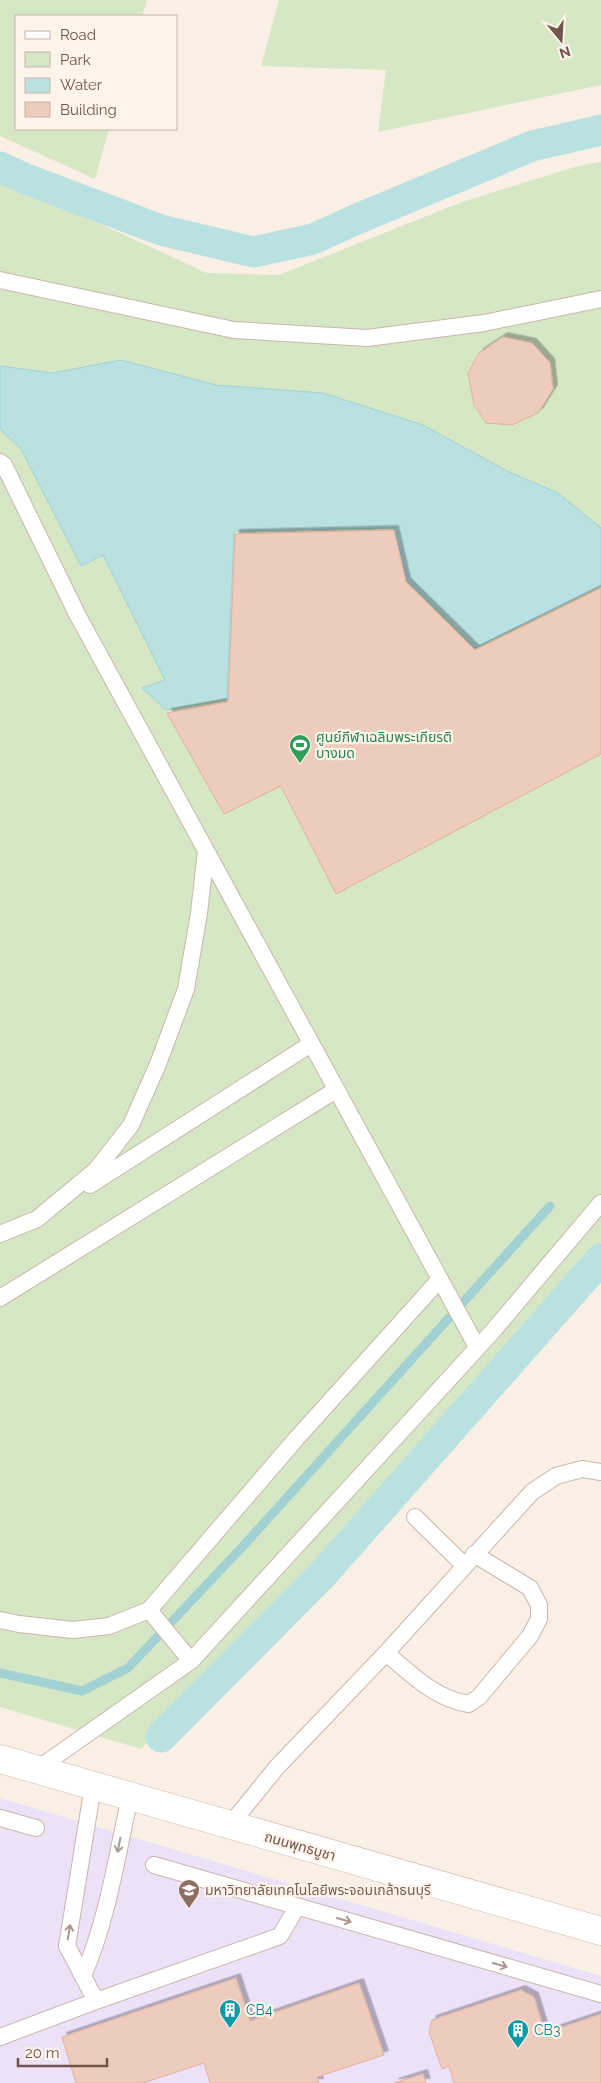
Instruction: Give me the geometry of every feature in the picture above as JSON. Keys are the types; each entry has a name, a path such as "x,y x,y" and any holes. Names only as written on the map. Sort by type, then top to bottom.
{"main road":[{"name":"ถนนพุทธบูชา","path":"0,1759 601,1931"}],"lane":[{"path":"0,280 234,330 367,338 484,323 601,299"},
{"path":"0,462 4,466 78,616 477,1347"},
{"path":"0,1234 37,1219 96,1170 131,1125 158,1064 186,989 199,913 206,851"},
{"path":"0,1242 311,1044"},
{"path":"0,1298 336,1090"},
{"path":"36,1770 191,1661 477,1347 601,1203"},
{"path":"0,1620 72,1630 109,1626 149,1610 296,1439 440,1279"},
{"path":"230,1826 277,1767 386,1653 532,1492 556,1476 582,1469 601,1472"},
{"path":"386,1653 434,1692 454,1702 468,1704 479,1697 530,1636 540,1619 539,1604 530,1588 469,1560 415,1517"},
{"path":"149,1610 191,1661"},
{"path":"93,1786 67,1946 96,2001"},
{"path":"83,1976 95,1948 105,1915 130,1797"},
{"path":"0,1818 36,1828"},
{"path":"154,1865 601,1994"},
{"path":"0,2037 280,1936 297,1907"}],"shaded area":[{"name":"มหาวิทยาลัยเทคโนโลยีพระจอมเกล้าธนบุรี","path":"0,1798 601,1976 601,2083 0,2083"}],"green space":[{"path":"0,0 147,0 142,15 15,15 15,130 109,130 95,179 0,136"},
{"path":"279,0 601,0 601,85 378,132 386,70 261,66"},
{"name":"ศูนย์กีฬาเฉลิมพระเกียรติ บางมด","path":"601,162 601,1254 141,1749 0,1707 0,178 207,273 279,275 462,202 578,166"}],"water":[{"path":"121,360 216,385 323,393 423,425 507,471 558,493 601,528 601,585 475,648 407,581 394,528 234,531 227,699 166,710 142,688 165,680 103,555 81,566 21,449 0,429 0,366 52,373"}],"building":[{"path":"503,337 532,343 550,363 553,389 538,413 512,425 486,423 474,405 468,373 479,353"},
{"path":"394,530 406,582 475,650 601,588 601,754 336,894 281,786 224,814 167,713 228,702 235,534"},
{"name":"CB4","path":"236,1978 250,2021 359,1983 384,2055 317,2077 319,2083 210,2083 204,2063 143,2083 76,2083 62,2037"},
{"name":"CB3","path":"521,1990 534,1997 545,2033 601,2014 601,2083 454,2083 449,2066 442,2069 429,2032 432,2020"},
{"path":"423,2074 426,2083 394,2083"}],"waterway":[{"path":"0,167 26,179 161,230 253,252 313,239 532,146 601,130"},
{"path":"0,1673 82,1691 128,1668 245,1544 550,1206"},
{"path":"161,1737 323,1574 601,1259"}],"place":[{"name":"ศูนย์กีฬาเฉลิมพระเกียรติ บางมด","path":"300,764"},
{"name":"มหาวิทยาลัยเทคโนโลยีพระจอมเกล้าธนบุรี","path":"189,1909"},
{"name":"CB4","path":"230,2029"},
{"name":"CB3","path":"518,2049"}]}
